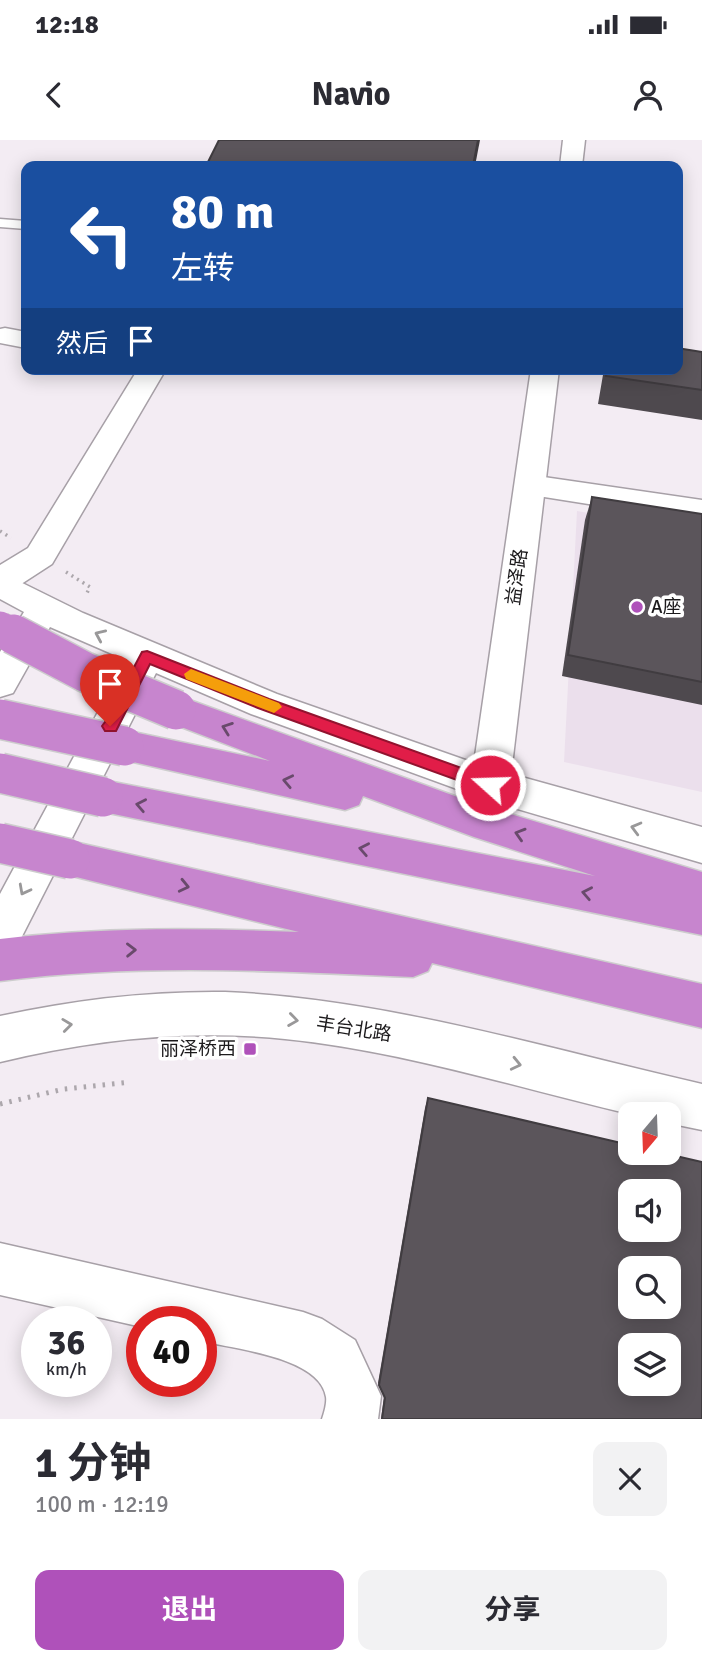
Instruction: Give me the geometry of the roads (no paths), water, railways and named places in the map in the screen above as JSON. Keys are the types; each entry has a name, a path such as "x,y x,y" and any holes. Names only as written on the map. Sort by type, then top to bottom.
{"highway":[{"path":"0,627 85,672 176,710 482,803 702,891"},
{"path":"0,719 124,746 482,803"},
{"path":"0,773 103,797 702,916"},
{"path":"0,843 702,1006"},
{"path":"0,960 63,951 205,948 502,960"}],"street":[{"path":"572,161 574,140"},
{"path":"148,375 40,556 0,582 43,609 147,656 264,704 482,803 702,845"},
{"name":"益泽路","path":"482,803 544,375"},
{"path":"530,486 702,511"},
{"path":"0,683 43,609"},
{"path":"0,936 147,656"},
{"name":"丰台北路","path":"0,1039 41,1029 137,1016 191,1013 259,1015 388,1034 702,1108"},
{"path":"0,1269 303,1339 336,1359 354,1396 350,1419"}],"lane":[{"path":"0,223 21,225"}],"place":[{"name":"A座","path":"637,607"},
{"name":"丽泽桥西","path":"250,1049"}]}
